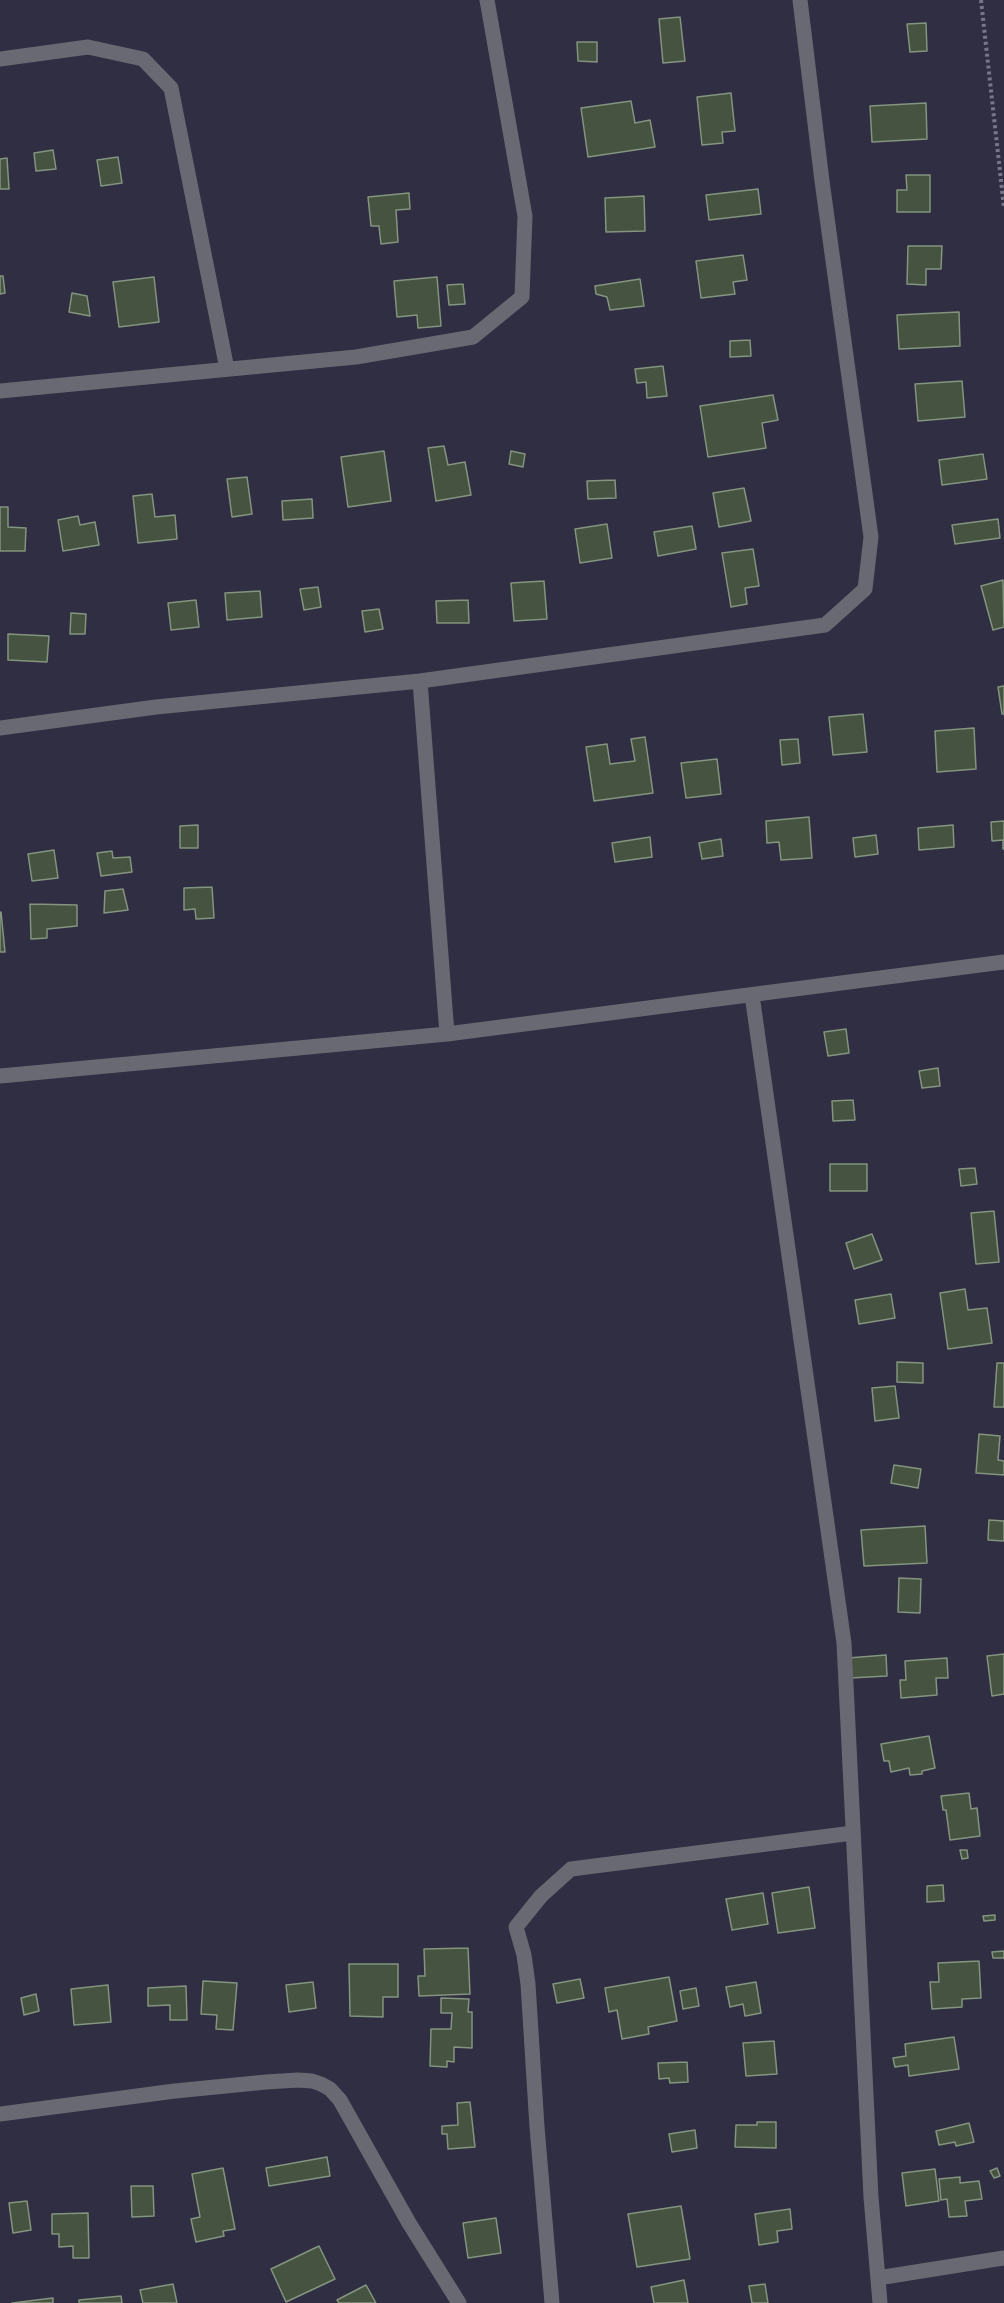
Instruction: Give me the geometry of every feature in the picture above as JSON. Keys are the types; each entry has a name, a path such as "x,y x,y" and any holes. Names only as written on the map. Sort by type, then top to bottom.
{"street":[{"path":"0,391 356,357 473,337 522,297 525,216 487,0"},
{"path":"0,728 156,708 420,681 825,625 865,589 871,537 822,181 800,0"},
{"path":"0,59 88,47 143,59 171,88 227,369"},
{"path":"420,681 447,1034"},
{"path":"0,1076 447,1034 1004,962"},
{"path":"752,995 844,1643 871,2197 880,2303"},
{"path":"552,2303 528,1984 524,1955 516,1927 541,1896 571,1869 853,1833"},
{"path":"0,2114 254,2084 298,2080 321,2084 330,2089 340,2100 409,2223 459,2303"},
{"path":"878,2278 1004,2258"}],"path":[{"path":"981,0 1004,208"}],"building":[{"path":"680,17 685,61 663,63 659,19"},
{"path":"926,23 927,51 910,52 907,24"},
{"path":"577,42 597,42 597,62 578,61"},
{"path":"731,93 735,131 722,132 723,143 702,145 697,97"},
{"path":"631,101 635,123 650,120 655,147 588,157 581,108"},
{"path":"926,103 927,139 872,142 870,106"},
{"path":"53,150 56,169 36,171 34,153"},
{"path":"118,157 122,183 101,186 97,160"},
{"path":"7,158 9,189 0,189 0,159"},
{"path":"906,175 930,175 930,212 897,212 897,190 907,190"},
{"path":"758,189 761,214 709,220 706,195"},
{"path":"409,193 410,209 396,210 398,242 381,244 379,226 371,226 368,197"},
{"path":"644,196 645,231 606,232 605,198"},
{"path":"908,246 942,246 941,269 926,269 926,285 907,284"},
{"path":"743,255 747,280 733,282 735,294 701,298 696,261"},
{"path":"0,276 3,276 5,293 0,294"},
{"path":"154,277 159,322 119,327 113,282"},
{"path":"437,277 441,326 418,328 417,315 397,317 394,281"},
{"path":"640,279 644,306 610,310 607,297 596,294 595,286"},
{"path":"463,284 465,304 449,305 447,285"},
{"path":"72,293 87,296 90,316 69,312"},
{"path":"959,312 960,346 899,349 897,315"},
{"path":"750,340 751,356 730,357 730,341"},
{"path":"663,366 667,396 647,398 646,382 637,383 635,369"},
{"path":"962,381 965,417 918,421 915,384"},
{"path":"773,395 778,420 762,423 766,448 708,457 700,406"},
{"path":"444,446 448,465 465,462 471,495 436,501 428,448"},
{"path":"384,451 391,501 348,507 341,457"},
{"path":"511,451 525,454 523,467 509,464"},
{"path":"983,454 987,479 942,485 939,460"},
{"path":"247,477 252,514 232,517 227,479"},
{"path":"615,480 616,498 588,499 587,481"},
{"path":"744,488 751,521 719,527 713,493"},
{"path":"152,494 155,517 175,515 177,539 138,543 133,496"},
{"path":"312,499 313,518 283,520 282,501"},
{"path":"0,507 8,507 8,527 26,528 25,551 0,551"},
{"path":"78,516 80,525 95,522 99,545 63,551 58,520"},
{"path":"998,519 1000,538 955,544 952,525"},
{"path":"607,524 612,558 580,563 575,529"},
{"path":"692,526 696,549 658,556 654,532"},
{"path":"753,549 759,586 745,588 747,604 731,607 722,553"},
{"path":"1003,580 1004,627 993,630 981,586"},
{"path":"544,581 547,619 514,621 511,583"},
{"path":"318,587 321,607 304,610 300,589"},
{"path":"260,591 262,617 227,620 225,593"},
{"path":"196,600 199,627 171,630 168,603"},
{"path":"468,600 469,623 437,623 436,601"},
{"path":"379,609 383,629 365,632 362,611"},
{"path":"71,613 86,614 85,634 70,634"},
{"path":"8,634 49,636 47,662 8,660"},
{"path":"1004,686 1004,714 1002,714 998,687"},
{"path":"863,714 867,752 833,755 829,717"},
{"path":"974,728 976,769 937,772 935,731"},
{"path":"645,737 653,793 594,801 586,747 607,744 610,764 635,761 631,739"},
{"path":"798,739 800,763 782,765 780,740"},
{"path":"717,759 721,794 686,798 681,763"},
{"path":"809,817 812,858 781,860 779,842 767,843 766,821"},
{"path":"1004,821 1003,849 1003,840 992,841 991,822"},
{"path":"198,825 198,848 180,848 180,826"},
{"path":"953,825 954,847 919,850 918,828"},
{"path":"876,835 878,854 855,857 853,838"},
{"path":"650,837 652,857 615,862 612,843"},
{"path":"721,839 723,856 702,859 699,843"},
{"path":"54,850 58,878 32,881 28,854"},
{"path":"112,851 113,858 130,857 132,872 101,876 97,853"},
{"path":"212,887 214,918 196,919 195,909 184,910 184,888"},
{"path":"123,889 128,910 104,913 105,891"},
{"path":"30,904 77,905 77,926 47,929 47,938 31,939"},
{"path":"1,912 5,952 0,952"},
{"path":"846,1029 849,1053 828,1056 824,1032"},
{"path":"938,1068 940,1086 922,1088 919,1071"},
{"path":"853,1100 855,1120 833,1121 832,1101"},
{"path":"830,1164 867,1164 867,1191 830,1191"},
{"path":"975,1168 977,1184 961,1186 959,1169"},
{"path":"994,1211 999,1262 976,1264 971,1213"},
{"path":"872,1234 882,1260 854,1269 846,1243"},
{"path":"965,1289 968,1310 987,1308 992,1343 948,1349 940,1293"},
{"path":"891,1294 895,1318 859,1324 855,1300"},
{"path":"897,1362 923,1363 923,1383 897,1382"},
{"path":"997,1363 1004,1363 1004,1407 994,1407"},
{"path":"895,1386 899,1418 875,1421 872,1388"},
{"path":"979,1434 1000,1436 998,1460 1004,1461 1004,1475 976,1473"},
{"path":"894,1465 921,1469 918,1488 891,1483"},
{"path":"989,1520 1004,1521 1004,1541 988,1540"},
{"path":"925,1526 927,1563 864,1566 861,1530"},
{"path":"899,1578 921,1579 920,1613 898,1612"},
{"path":"1004,1654 1004,1694 992,1696 987,1656"},
{"path":"886,1655 887,1676 850,1678 848,1658"},
{"path":"947,1658 948,1678 936,1678 937,1695 901,1698 900,1680 906,1680 905,1661"},
{"path":"929,1736 935,1768 922,1771 922,1774 910,1775 909,1768 891,1772 889,1761 884,1761 881,1744"},
{"path":"969,1793 971,1809 977,1808 980,1836 950,1840 946,1810 943,1810 941,1796"},
{"path":"960,1850 967,1850 968,1858 962,1859"},
{"path":"943,1885 944,1901 927,1902 927,1886"},
{"path":"809,1887 815,1928 778,1933 772,1893"},
{"path":"763,1893 768,1924 732,1930 726,1899"},
{"path":"995,1915 995,1920 984,1921 983,1916"},
{"path":"468,1948 470,1994 419,1996 418,1976 425,1976 424,1949"},
{"path":"1004,1951 1004,1958 993,1958 992,1952"},
{"path":"979,1961 981,1998 962,1999 962,2007 932,2009 930,1982 939,1982 938,1963"},
{"path":"349,1964 398,1964 398,1997 383,1997 383,2017 350,2016"},
{"path":"669,1977 677,2021 648,2027 649,2034 622,2039 617,2010 609,2012 605,1988"},
{"path":"580,1979 584,1998 557,2003 553,1984"},
{"path":"203,1981 237,1983 233,2030 216,2029 217,2015 201,2014"},
{"path":"313,1982 316,2008 289,2012 286,1985"},
{"path":"756,1982 761,2013 745,2016 743,2004 730,2007 726,1987"},
{"path":"108,1985 111,2022 74,2025 71,1989"},
{"path":"186,1986 187,2020 170,2020 170,2005 148,2006 148,1988"},
{"path":"696,1988 699,2006 683,2009 680,1991"},
{"path":"36,1994 39,2011 24,2015 21,1998"},
{"path":"441,1998 469,1999 468,2012 472,2012 472,2048 454,2047 454,2062 447,2061 447,2067 430,2066 431,2029 451,2029 452,2013 441,2013"},
{"path":"954,2037 959,2069 909,2076 908,2065 895,2067 893,2058 906,2056 905,2044"},
{"path":"774,2041 777,2074 746,2076 743,2043"},
{"path":"687,2062 688,2082 670,2083 669,2078 659,2079 658,2063"},
{"path":"470,2102 475,2147 448,2149 447,2134 442,2134 442,2126 458,2125 457,2103"},
{"path":"757,2122 776,2122 776,2148 735,2147 736,2125 757,2125"},
{"path":"969,2123 974,2142 956,2146 955,2142 939,2145 936,2131"},
{"path":"695,2130 697,2148 672,2152 669,2134"},
{"path":"327,2157 330,2176 269,2186 266,2168"},
{"path":"223,2168 235,2229 223,2231 224,2236 196,2242 191,2219 200,2217 192,2174"},
{"path":"997,2168 1000,2176 994,2178 990,2171"},
{"path":"935,2169 939,2201 906,2206 902,2173"},
{"path":"960,2177 960,2183 979,2181 982,2199 965,2201 967,2216 949,2217 947,2199 941,2200 939,2179"},
{"path":"131,2186 153,2186 154,2216 132,2217"},
{"path":"27,2201 31,2230 13,2233 9,2203"},
{"path":"681,2206 690,2259 637,2267 628,2214"},
{"path":"790,2209 792,2229 777,2231 778,2242 759,2245 755,2214"},
{"path":"88,2213 89,2258 73,2258 73,2246 59,2247 59,2234 52,2234 52,2214"},
{"path":"496,2218 501,2253 468,2258 463,2223"},
{"path":"319,2246 335,2279 286,2302 271,2269"},
{"path":"684,2280 688,2303 654,2303 651,2287"},
{"path":"173,2284 177,2303 143,2303 140,2290"},
{"path":"765,2284 768,2303 752,2303 749,2286"},
{"path":"366,2285 376,2303 339,2303 337,2300"},
{"path":"121,2296 122,2303 79,2303 79,2300"},
{"path":"53,2298 53,2303 12,2303"}]}
